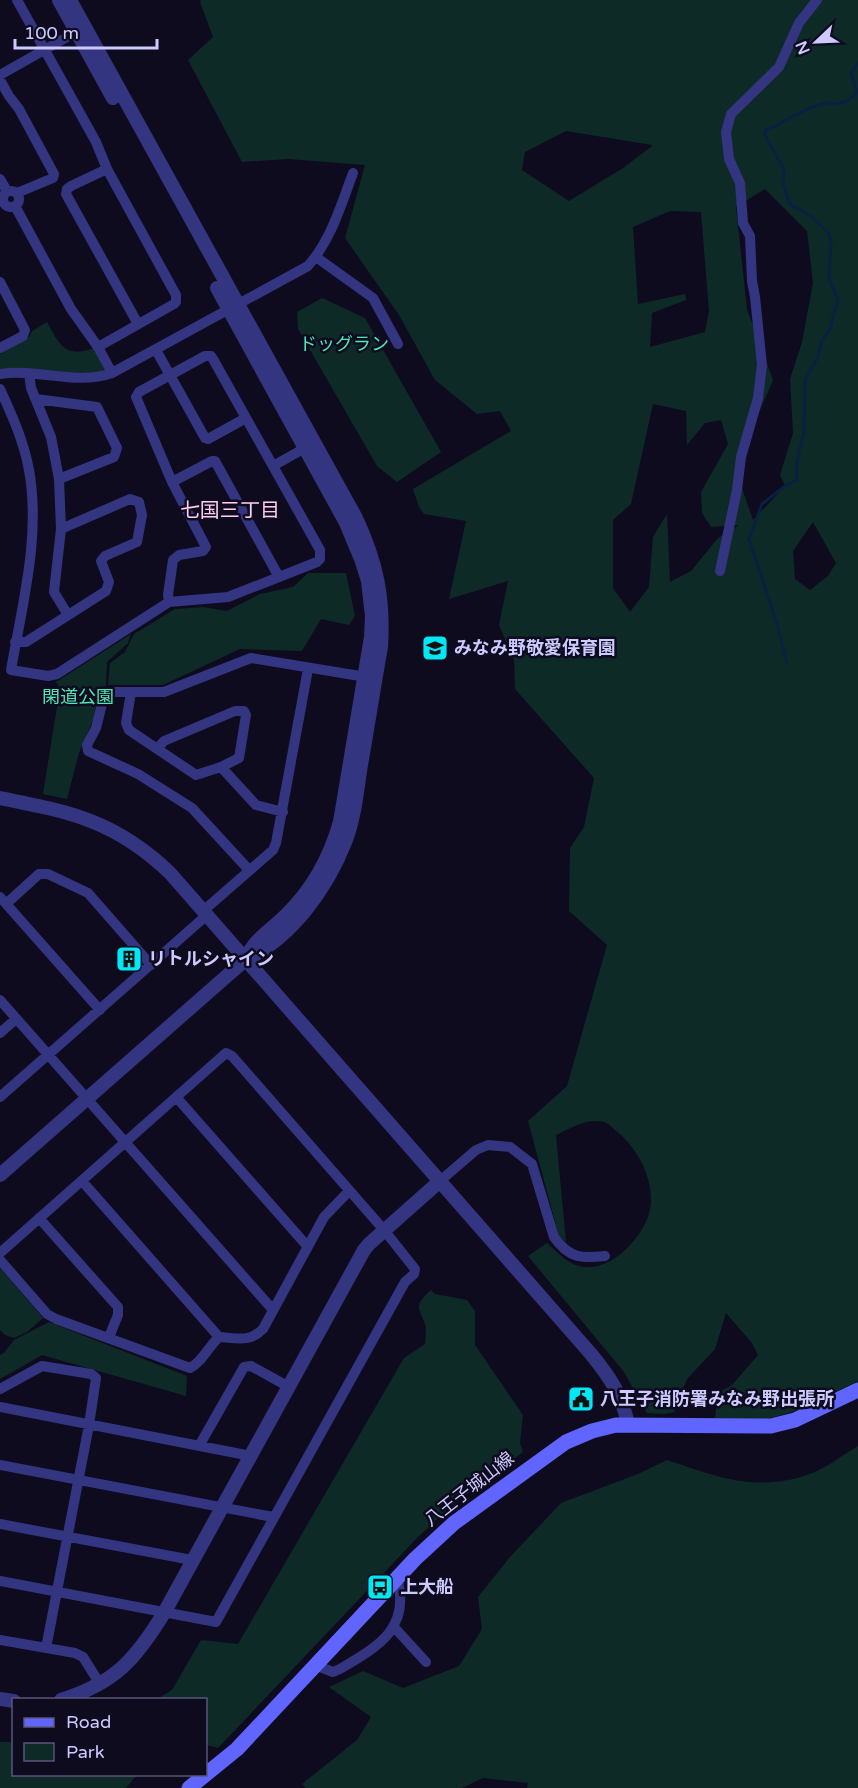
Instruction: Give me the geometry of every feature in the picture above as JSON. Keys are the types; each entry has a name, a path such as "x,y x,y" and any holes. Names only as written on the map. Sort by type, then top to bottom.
{"main road":[{"name":"八王子城山線","path":"207,1773 237,1749 397,1578 454,1523 551,1451 573,1438 592,1431 628,1425 771,1425 795,1420 858,1390"},
{"name":"八王子城山線","path":"189,1788 204,1776"}],"street":[{"path":"17,0 96,142 107,169 176,295 174,304 98,346"},
{"path":"0,1175 245,960 253,944 287,914 311,887 336,837 370,678 381,647 382,616 378,577 356,518 233,308 59,0"},
{"path":"70,0 233,308 304,448 346,523 365,570 372,616 370,678"},
{"path":"720,571 737,490 741,457 758,398 762,365 752,281 750,236 743,223 740,183 729,159 726,132 731,114 779,67 800,22 817,0"},
{"path":"0,75 76,32"},
{"path":"0,80 19,109 54,174 50,179 3,197 71,309 98,346 112,373"},
{"path":"107,169 71,186 67,189 66,194 138,324"},
{"path":"0,374 94,378 112,373 308,266 327,239 354,173"},
{"path":"0,179 12,193"},
{"path":"316,257 374,298 398,344"},
{"path":"0,282 25,330 23,336 0,348"},
{"path":"156,350 205,438 208,439 246,418"},
{"path":"0,388 23,448 32,495 33,527 30,555 10,670 52,676 169,602 228,597 317,562 321,555 211,356 205,356 139,392 136,399 172,482 206,547 203,551 179,555 173,560 169,602"},
{"path":"29,374 29,383 51,437 59,479 61,529 54,592 68,615"},
{"path":"36,399 97,407 117,448 114,457 59,479"},
{"path":"273,466 304,448"},
{"path":"172,482 215,461 279,577"},
{"path":"15,642 26,642 108,588 109,582 101,561 105,556 137,542 141,508 139,502 130,498 61,529"},
{"path":"249,870 192,808 138,774 87,749 96,728 105,692 168,691 251,658 370,678"},
{"path":"0,1097 151,965 249,870 273,850 279,836 308,669"},
{"path":"132,692 126,723 128,728 157,749 196,775 221,767 241,755 246,715 240,710 164,741 157,749"},
{"path":"221,767 256,806 283,812"},
{"path":"0,798 66,811 112,829 156,860 600,1364 615,1385 628,1425"},
{"path":"100,1010 3,900 39,874 48,874 88,893 151,965"},
{"path":"0,1000 273,1310"},
{"path":"0,1033 16,1019"},
{"path":"0,1253 226,1053 384,1230 414,1266 415,1272 405,1282 216,1622 0,1581"},
{"path":"177,1098 308,1247"},
{"path":"66,1698 100,1684 123,1668 150,1636 364,1250 476,1150 488,1145 510,1147 532,1164 554,1237 560,1246 578,1256 590,1259 605,1256"},
{"path":"82,1181 219,1337 247,1339 256,1336 263,1329 324,1217 349,1191"},
{"path":"39,1218 118,1307 118,1315 109,1337"},
{"path":"0,1260 47,1314 190,1368 196,1365 219,1337"},
{"path":"0,1389 42,1366 91,1374 96,1382 46,1648"},
{"path":"198,1446 244,1367 251,1366 290,1387"},
{"path":"0,1407 251,1456"},
{"path":"0,1465 273,1517"},
{"path":"0,1524 192,1560"},
{"path":"315,1665 333,1672 340,1669 369,1650 394,1627 400,1611 402,1596 397,1578"},
{"path":"394,1627 426,1662"},
{"path":"0,1640 75,1653 83,1657 100,1684"}],"green space":[{"path":"201,0 858,0 858,1381 801,1409 766,1419 715,1418 718,1393 732,1385 758,1355 752,1343 726,1313 715,1349 687,1379 674,1412 647,1413 624,1372 528,1256 547,1243 564,1258 579,1266 596,1266 608,1262 619,1255 638,1236 649,1213 651,1192 646,1172 636,1153 610,1125 591,1121 556,1135 566,1242 559,1236 528,1121 567,1086 607,945 569,911 570,848 584,827 594,778 515,689 514,660 499,625 508,581 449,599 466,521 424,514 413,489 511,431 500,411 477,414 435,380 399,315 345,238 365,165 288,159 242,162 188,60 213,37","holes":["566,131 652,145 623,168 569,201 522,170 525,152","765,189 807,231 813,283 802,342 790,379 793,433 780,475 785,486 753,520 735,468 773,380 747,309 736,207","670,211 701,212 709,311 705,332 650,347 652,313 686,300 685,294 638,304 633,227","653,404 686,411 687,445 705,423 721,420 728,444 701,492 702,513 711,527 739,525 718,538 691,571 670,582 667,514 653,537 649,587 630,612 613,588 613,520 631,504","813,522 836,563 828,576 810,590 795,579 793,551"]},
{"name":"ドッグラン","path":"322,298 365,318 441,452 397,482 377,466 298,329 297,312"},
{"path":"47,322 59,343 64,347 76,352 94,348 104,369 101,373 0,371 0,354 29,337 32,331"},
{"path":"308,573 346,573 355,616 349,625 321,619 302,651 240,649 163,685 108,685 110,663 125,652 134,634 175,609 203,607 227,611 260,594 293,587"},
{"name":"閑道公園","path":"131,634 128,643 107,662 106,686 100,687 93,720 79,753 67,799 43,794 60,688 56,682"},
{"path":"0,1268 43,1318 27,1332 14,1338 5,1335 0,1330"},
{"path":"431,1290 435,1294 467,1300 475,1311 475,1345 523,1415 520,1443 523,1452 451,1506 417,1538 218,1748 207,1745 207,1698 159,1698 172,1690 201,1640 238,1644 404,1358 425,1344 426,1326 419,1306"},
{"path":"49,1322 187,1376 186,1396 42,1355 0,1379 0,1355 14,1340"},
{"path":"858,1446 858,1788 527,1788 528,1783 483,1778 462,1788 306,1788 302,1784 357,1740 371,1717 329,1687 363,1671 403,1688 459,1666 482,1629 478,1597 510,1557 561,1503 638,1474 667,1460 737,1481 772,1482 810,1474"},
{"path":"0,1742 12,1742 12,1776 136,1776 126,1788 0,1788"}],"waterway":[{"path":"787,664 777,624 749,539 762,504 785,486 797,480 799,450 804,434 805,379 830,329 838,299 829,279 831,240 829,234 812,217 790,204 783,184 784,169 764,134 766,130 812,107 829,103 837,104 851,98 857,92 851,73 858,63"}],"place":[{"name":"みなみ野敬愛保育園","path":"435,648"},
{"name":"リトルシャイン","path":"129,959"},
{"name":"八王子消防署みなみ野出張所","path":"581,1399"},
{"name":"上大船","path":"380,1587"}],"district":[{"name":"七国三丁目","path":"230,510"}]}
